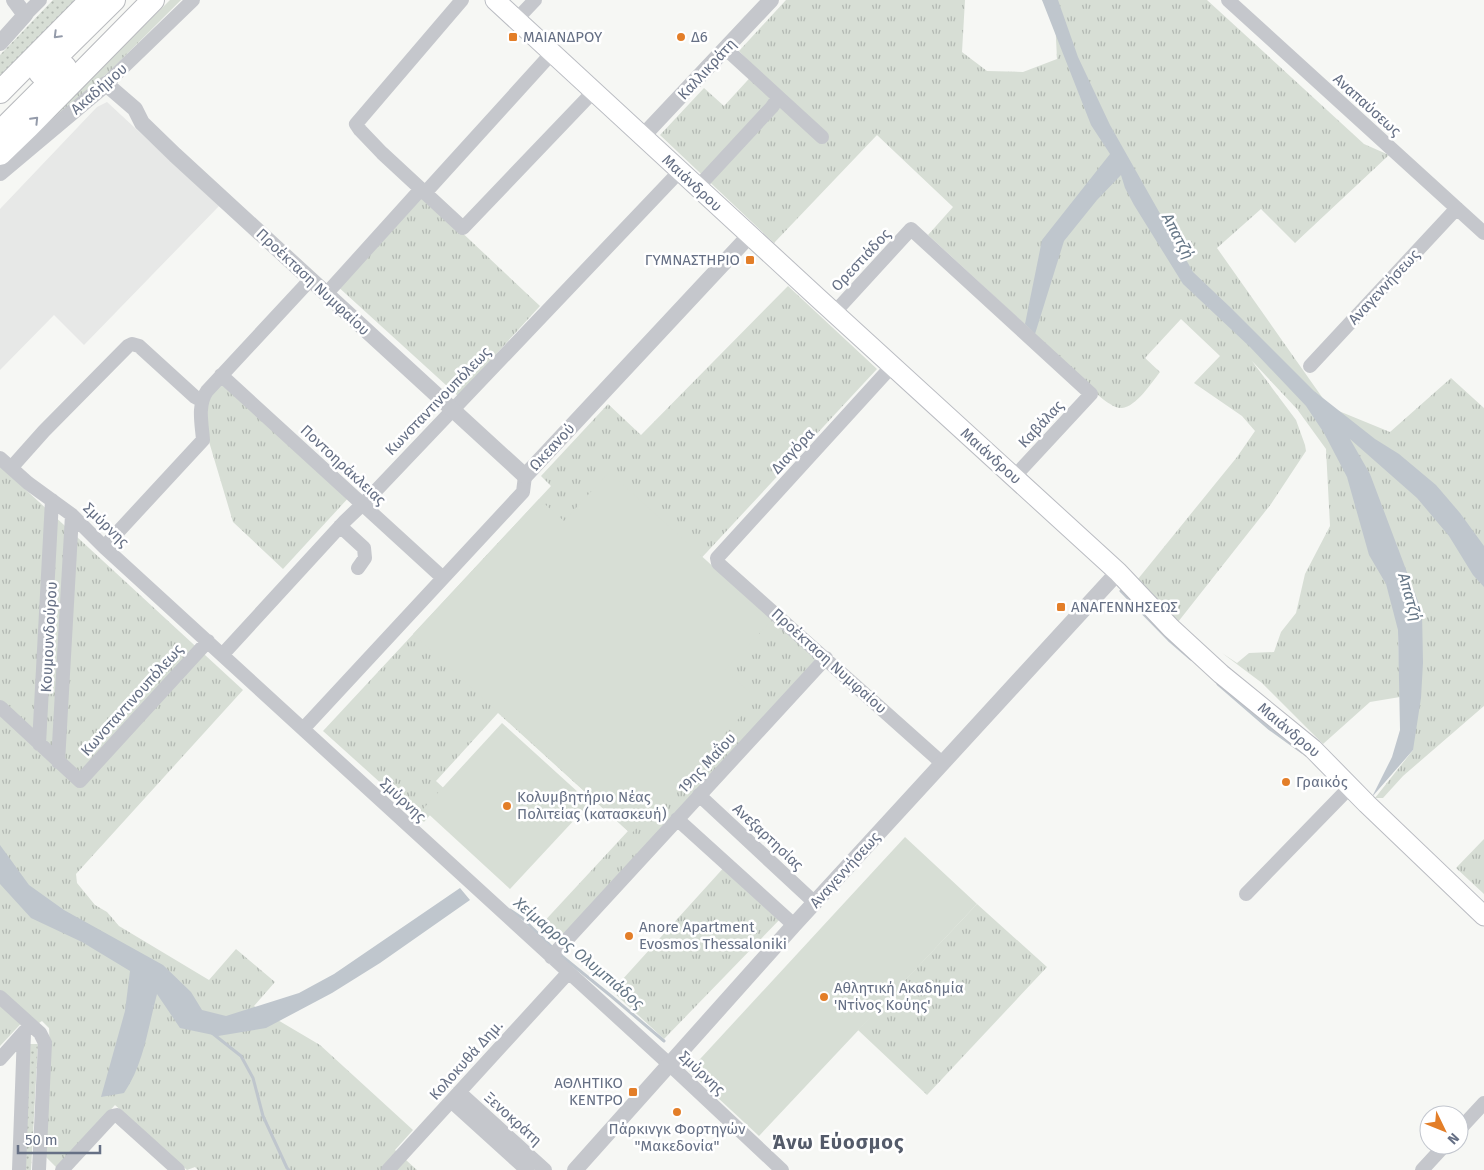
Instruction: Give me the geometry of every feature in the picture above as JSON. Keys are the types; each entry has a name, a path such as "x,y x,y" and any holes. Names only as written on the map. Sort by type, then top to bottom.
{"highway":[{"path":"0,92 91,0"},
{"path":"0,114 114,0"},
{"path":"0,132 132,0"},
{"path":"0,154 153,0"}],"main road":[{"name":"Μαιάνδρου","path":"495,0 749,236 1118,572 1171,628 1220,674 1313,749 1484,916"}],"street":[{"path":"14,0 25,15"},
{"path":"0,43 40,0"},
{"name":"Ακαδήμου","path":"0,173 106,84 193,0"},
{"path":"462,0 356,124 382,153 463,228 594,92"},
{"path":"516,20 535,0"},
{"name":"Καλλικράτη","path":"642,137 771,0"},
{"name":"Αναπαύσεως","path":"1228,0 1484,233"},
{"path":"726,49 822,137"},
{"path":"327,293 552,53"},
{"name":"Προέκταση Νυμφαίου","path":"106,84 134,110 142,123 162,142 524,476"},
{"path":"697,188 772,107 778,98"},
{"name":"Κωνσταντινουπόλεως","path":"223,654 340,526 680,171"},
{"name":"Αναγεννήσεως","path":"1310,366 1457,208"},
{"name":"Ορεστιάδος","path":"834,313 911,229 1091,394"},
{"name":"Ωκεανού","path":"303,729 523,492 524,476 749,236"},
{"path":"104,547 203,440 202,401 206,392 311,279"},
{"path":"11,468 44,431 132,344 139,346 195,397 202,401"},
{"name":"Διαγόρα","path":"717,558 892,366"},
{"name":"Ποντοηράκλειας","path":"222,375 443,578"},
{"name":"Καβάλας","path":"1014,477 1091,394"},
{"name":"Σμύρνης","path":"0,458 72,515 104,547 223,654 782,1170"},
{"name":"Κουμουνδούρου","path":"39,744 52,500"},
{"name":"Κουμουνδούρου","path":"58,762 72,515"},
{"path":"340,526 364,548 365,558 358,568"},
{"name":"Προέκταση Νυμφαίου","path":"717,558 718,563 942,763"},
{"name":"Αναγεννήσεως","path":"575,1170 942,763 1118,572"},
{"name":"Κωνσταντινουπόλεως","path":"58,762 80,780 208,641"},
{"name":"19ης Μαΐου","path":"551,957 826,658"},
{"path":"0,707 58,762"},
{"path":"1246,894 1350,787"},
{"name":"Ανεξαρτησίας","path":"699,795 815,903"},
{"path":"677,819 794,926"},
{"name":"Κολοκυθά Δημ.","path":"388,1170 568,972"},
{"path":"0,997 27,1029 42,1036 46,1049 39,1170"},
{"path":"0,1059 27,1029"},
{"path":"19,1170 27,1029"},
{"name":"Ξενοκράτη","path":"455,1097 527,1170"},
{"name":"Ξενοκράτη","path":"455,1097 545,1170"},
{"path":"1469,1120 1484,1104"},
{"path":"62,1170 112,1116 120,1116 178,1170"},
{"path":"1422,1170 1436,1155"}],"shaded area":[{"path":"107,102 219,206 84,345 54,315 0,370 0,209 97,107"}],"green space":[{"path":"53,0 80,0 0,79 0,55"},
{"path":"170,0 181,0 111,70 33,137"},
{"path":"786,0 965,0 962,52 987,71 1023,72 1057,59 1055,18 1042,0 1207,0 1364,144 1389,155 1295,243 1261,209 1217,248 1329,407 1390,432 1451,378 1484,408 1484,706 1403,776 1383,798 1375,798 1413,750 1398,630 1400,697 1370,702 1323,744 1262,683 1222,653 1237,663 1249,653 1274,652 1281,632 1296,613 1305,574 1330,526 1326,449 1297,409 1252,361 1296,420 1306,451 1271,504 1178,622 1138,579 1237,457 1255,431 1242,416 1194,383 1220,356 1181,319 1145,358 1160,372 1143,393 1127,407 1122,408 1111,405 1098,395 928,235 953,207 877,135 774,243 660,135 704,88 724,106 757,70 739,51"},
{"path":"421,194 540,306 458,396 335,284"},
{"path":"788,286 877,369 694,566 760,609 819,661 561,941 553,941 539,927 628,831 498,713 436,781 449,793 424,822 323,731 551,486 541,476 608,404 641,435"},
{"path":"226,379 351,495 283,569 233,522 207,435 208,397"},
{"path":"0,466 243,690 76,874 77,883 95,905 107,912 119,926 209,980 236,949 275,982 254,1006 320,1045 413,1130 395,1150 417,1170 198,1170 195,1167 187,1170 115,1105 57,1168 45,1156 50,1050 49,1028 42,1021 39,1023 29,1015 0,1046"},
{"path":"609,472 772,620 725,670 757,699 631,834 413,634 539,499 564,521"},
{"name":"Κολυμβητήριο Νέας Πολιτείας (κατασκευή)","path":"502,723 590,803 510,889 423,809"},
{"name":"Αθλητική Ακαδημία 'Ντίνος Κούης'","path":"905,837 977,904 759,1136 689,1071"},
{"path":"1484,839 1484,894 1456,868"},
{"path":"727,864 783,916 664,1039 612,991"},
{"path":"977,904 1047,967 927,1095 858,1030"},
{"path":"30,1044 38,1044 31,1170 25,1170 27,1131 25,1124"}],"water":[{"name":"Απατζή","path":"1042,0 1058,0 1078,57 1110,125 1193,272 1314,391 1375,439 1399,454 1436,485 1460,513 1484,546 1484,587 1473,575 1449,536 1417,498 1350,439 1370,474 1422,612 1423,663 1421,698 1413,750 1372,797 1392,757 1400,730 1398,630 1386,584 1369,555 1347,477 1324,433 1306,406 1250,347 1183,284 1134,205 1121,175 1097,200 1064,241 1035,334 1025,324 1042,240 1110,154 1091,125"},
{"path":"0,845 29,885 64,910 163,965 191,992 202,1010 226,1016 299,993 334,974 460,888 470,900 380,963 332,993 266,1028 218,1036 180,1028 157,994 145,1045 131,1082 124,1093 101,1097 125,1011 130,971 82,942 31,918 0,884"}],"waterway":[{"path":"1121,591 1169,640 1191,659"},
{"path":"1218,684 1270,729 1302,752"},
{"name":"Χείμαρρος Ολυμπιάδος","path":"510,910 522,918 554,949"},
{"name":"Χείμαρρος Ολυμπιάδος","path":"558,953 664,1041"},
{"path":"212,1033 241,1056 253,1078 263,1116 289,1170"}],"place":[{"name":"ΜΑΙΑΝΔΡΟΥ","path":"513,37"},
{"name":"Δ6","path":"681,37"},
{"name":"ΓΥΜΝΑΣΤΗΡΙΟ","path":"750,260"},
{"name":"ΑΝΑΓΕΝΝΗΣΕΩΣ","path":"1061,607"},
{"name":"Γραικός","path":"1286,782"},
{"name":"Κολυμβητήριο Νέας Πολιτείας (κατασκευή)","path":"507,806"},
{"name":"Anore Apartment Evosmos Thessaloniki","path":"629,936"},
{"name":"Αθλητική Ακαδημία 'Ντίνος Κούης'","path":"824,997"},
{"name":"ΑΘΛΗΤΙΚΟ ΚΕΝΤΡΟ","path":"633,1092"},
{"name":"Πάρκινγκ Φορτηγών \"Μακεδονία\"","path":"677,1112"}],"district":[{"name":"Άνω Εύοσμος","path":"838,1142"}]}
